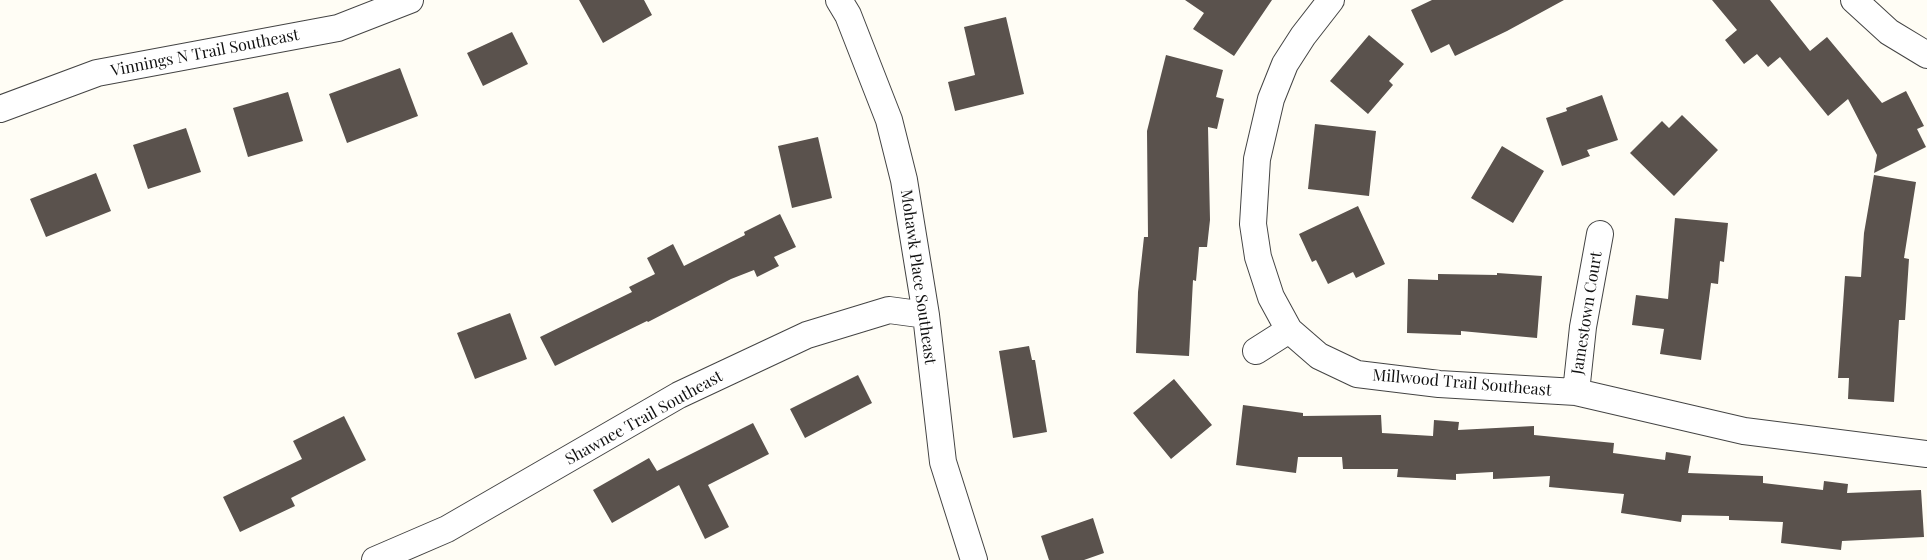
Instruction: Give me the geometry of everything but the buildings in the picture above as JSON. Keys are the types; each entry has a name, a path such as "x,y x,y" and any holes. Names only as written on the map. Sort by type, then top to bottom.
{"street":[{"name":"Vinnings N Trail Southeast","path":"0,109 97,73 338,28 410,0"},
{"name":"Mohawk Place Southeast","path":"839,0 848,15 889,120 904,180 926,315 942,462 974,560"},
{"name":"Millwood Trail Southeast","path":"1331,0 1285,64 1271,99 1257,159 1253,224 1258,257 1271,297 1289,330 1319,356 1357,374 1439,384 1576,392 1744,431 1927,454"},
{"path":"1854,0 1889,32 1927,55"},
{"name":"Jamestown Court","path":"1576,392 1583,327 1600,234"},
{"name":"Shawnee Trail Southeast","path":"375,560 447,529 679,395 807,335 889,310 926,315"},
{"path":"1257,351 1289,330"}]}
